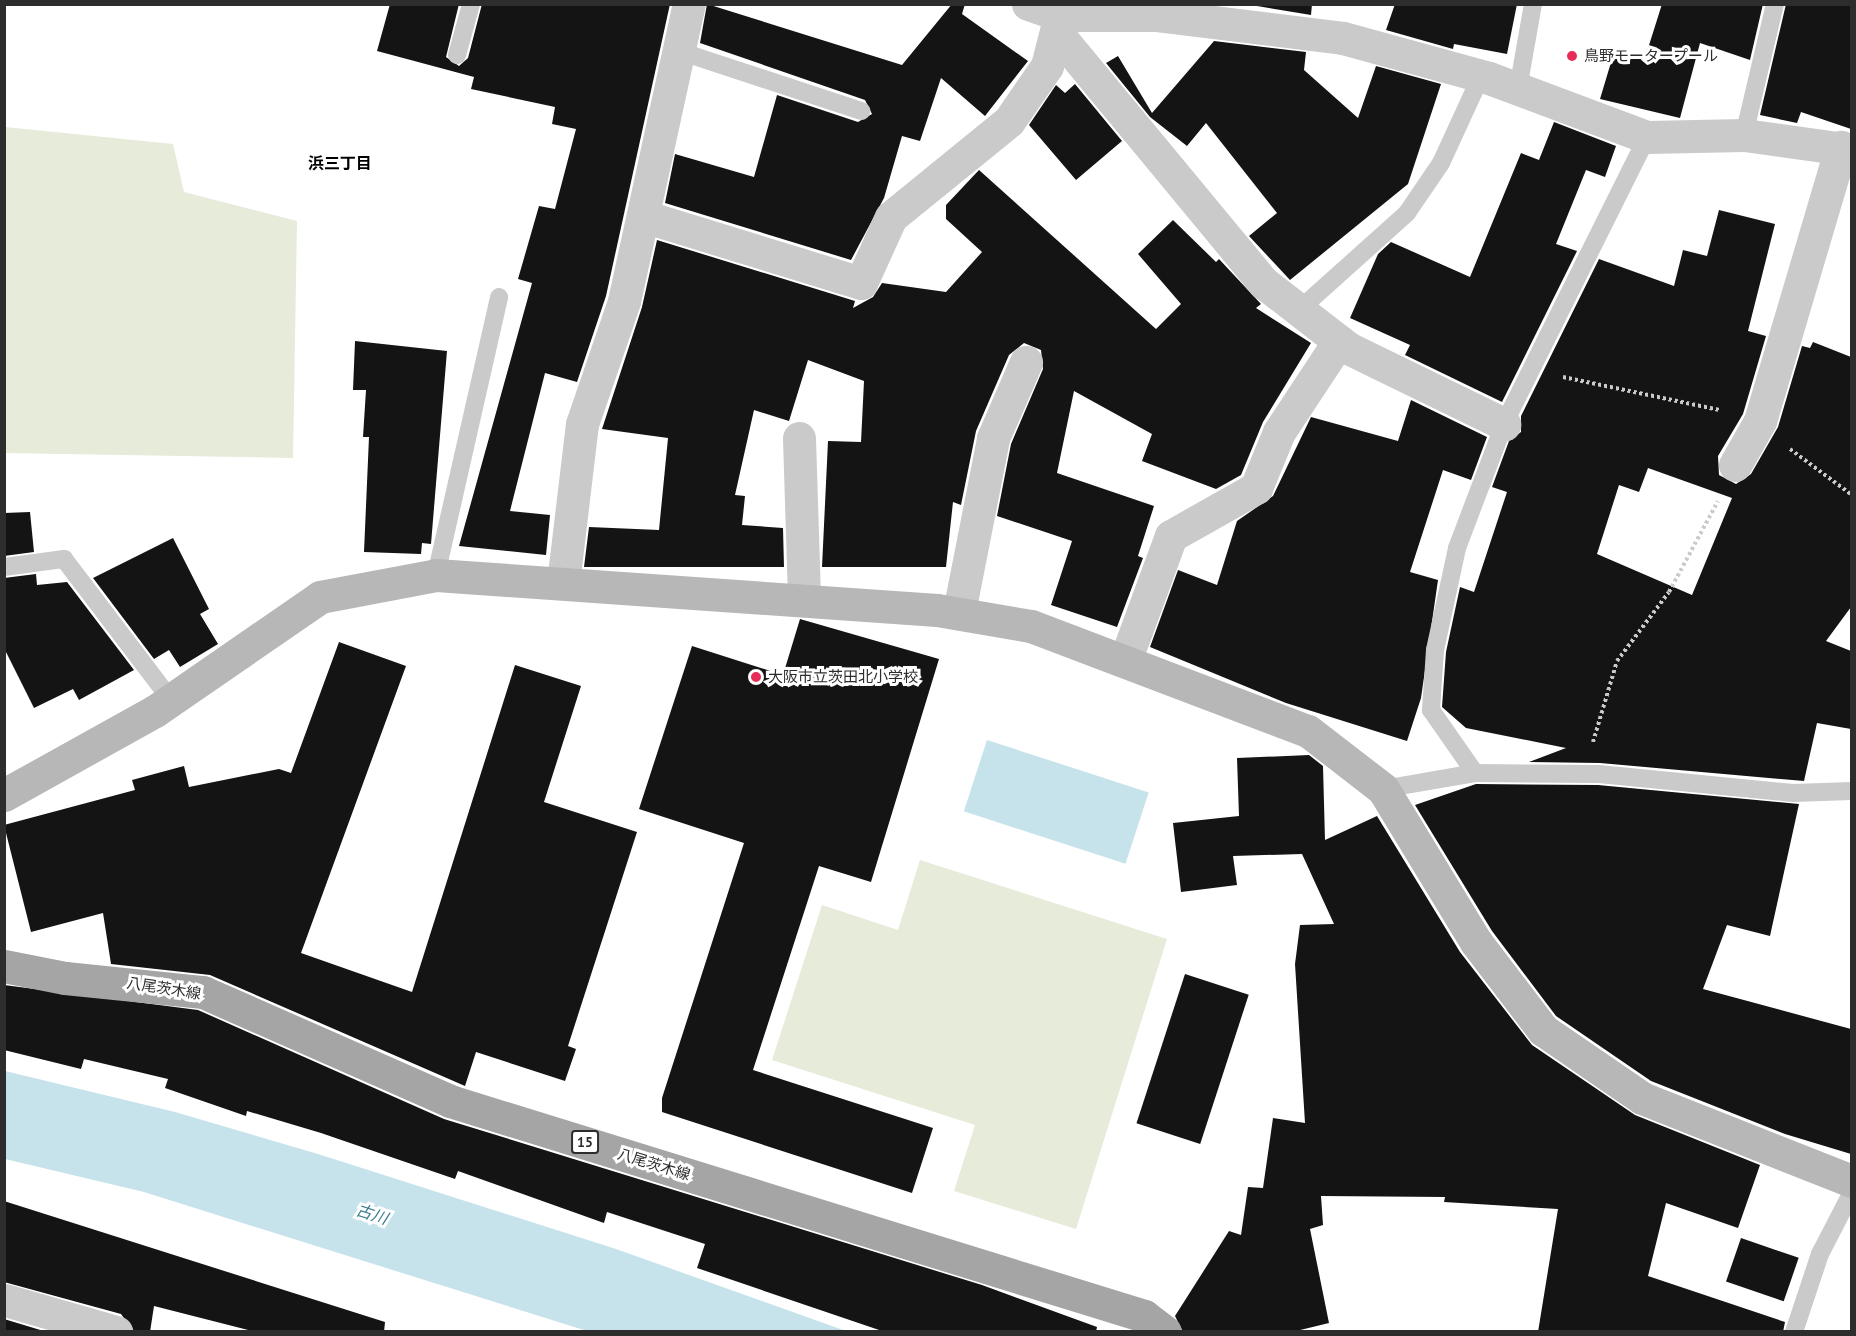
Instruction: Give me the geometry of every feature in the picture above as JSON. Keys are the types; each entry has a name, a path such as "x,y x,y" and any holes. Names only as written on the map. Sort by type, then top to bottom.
{"main road":[{"name":"八尾茨木線","path":"4,966 65,978 203,992 450,1101 1144,1316 1165,1332"}],"street":[{"path":"563,583 582,423 605,369 643,216 689,4"},
{"path":"1028,4 1060,17 1157,15 1343,38 1518,88 1647,137 1743,135 1846,148 1760,422 1735,465"},
{"path":"643,216 861,283 891,218 1010,121 1047,66 1060,17"},
{"path":"1060,17 1264,283 1339,341 1504,424"},
{"path":"1126,658 1171,536 1256,488 1279,432 1339,341"},
{"path":"959,612 993,438 1026,362"},
{"path":"799,438 804,600"},
{"path":"4,795 171,700 320,597 436,575 959,612 1031,627 1126,658 1308,731 1383,789 1476,942 1543,1030 1642,1098 1851,1181"},
{"path":"5,1300 116,1332"}],"lane":[{"path":"457,54 471,4"},
{"path":"1518,88 1533,4"},
{"path":"1743,135 1775,4"},
{"path":"679,51 861,111"},
{"path":"1299,310 1407,213 1441,163 1481,76"},
{"path":"1475,773 1431,710 1435,650 1457,548 1504,424 1647,137"},
{"path":"436,575 499,297"},
{"path":"4,567 64,559 171,700"},
{"path":"1383,789 1475,773 1583,775 1793,793 1851,791"},
{"path":"1794,1332 1820,1254 1851,1192"}],"path":[{"path":"1532,369 1676,397 1760,422 1851,495"},
{"path":"1583,775 1617,661 1669,592 1735,465"}],"green space":[{"path":"5,127 173,144 184,192 297,221 293,458 5,453"},
{"path":"920,860 1167,939 1076,1229 954,1191 975,1125 772,1060 822,905 898,930"}],"water":[{"path":"987,740 1149,793 1126,864 964,811"},
{"name":"古川","path":"5,1071 175,1112 318,1154 616,1249 846,1331 587,1331 144,1192 5,1159"}],"building":[{"path":"390,4 459,4 446,57 459,66 468,58 482,4 670,4 606,296 577,382 545,373 510,511 550,515 546,555 459,546 532,283 518,279 539,206 555,209 576,129 552,124 555,107 471,89 474,77 377,51"},
{"path":"707,4 902,65 952,4 965,4 962,14 1028,61 985,116 941,78 920,141 902,136 884,198 851,260 665,203 675,154 754,177 777,95 858,122 872,114 865,100 700,43"},
{"path":"1245,4 1312,4 1311,15"},
{"path":"1395,4 1517,4 1507,54 1454,44 1453,49 1386,30"},
{"path":"1662,4 1763,4 1750,60 1700,43 1680,118 1600,99 1615,49 1645,58"},
{"path":"1786,4 1851,4 1851,129 1801,112 1797,123 1760,115"},
{"path":"1214,41 1306,52 1304,70 1358,118 1376,66 1441,84 1408,184 1290,280 1249,236 1277,213 1206,123 1187,146 1150,117 1106,63 1118,56 1152,113"},
{"path":"1075,84 1122,141 1076,180 1029,125 1056,85 1065,93"},
{"path":"1554,122 1616,146 1605,177 1586,170 1556,244 1577,251 1502,402 1405,355 1410,345 1350,318 1378,254 1391,242 1470,277 1521,153 1539,160"},
{"path":"979,170 1156,329 1181,304 1138,254 1173,220 1216,262 1219,259 1261,304 1256,308 1311,343 1263,422 1241,475 1216,489 1142,461 1152,434 1074,391 1057,473 1154,506 1138,556 1143,558 1117,627 1051,605 1072,541 997,516 1011,444 1043,369 1041,350 1024,343 1009,355 976,431 961,505 953,502 946,567 822,567 828,441 861,442 864,381 808,360 789,421 754,410 735,495 745,496 742,525 783,528 784,567 584,567 589,527 659,530 668,438 602,429 642,307 657,240 855,301 853,308 873,297 882,283 946,292 982,252 946,219 946,205"},
{"path":"1719,210 1775,224 1748,331 1766,336 1743,414 1718,456 1719,475 1736,484 1751,474 1778,427 1802,346 1810,348 1813,342 1851,357 1851,607 1826,641 1851,651 1851,729 1817,723 1804,781 1600,763 1529,762 1566,748 1466,728 1442,707 1446,652 1460,587 1474,592 1507,492 1492,487 1509,441 1521,432 1521,416 1599,259 1674,286 1683,250 1707,256","holes":["1648,468 1732,498 1692,595 1597,554 1619,485 1639,492"]},
{"path":"355,341 447,351 431,544 422,543 421,554 364,552 369,437 363,437 366,390 353,390"},
{"path":"1411,400 1487,437 1471,480 1443,470 1410,572 1438,580 1421,698 1407,741 1286,703 1150,647 1178,570 1217,585 1237,521 1273,496 1311,417 1398,441"},
{"path":"30,512 34,552 4,556 4,513"},
{"path":"173,538 209,609 200,614 218,644 180,667 169,650 154,659 93,578"},
{"path":"36,574 37,585 67,582 134,670 79,700 73,689 34,708 4,648 4,578"},
{"path":"800,619 939,659 871,882 819,866 753,1070 933,1128 912,1193 662,1112 662,1098 744,843 639,809 692,646 783,675"},
{"path":"339,642 406,666 301,953 412,992 515,665 581,686 544,802 637,832 568,1046 576,1049 565,1081 476,1052 465,1086 210,975 111,964 103,913 31,932 4,825 135,790 132,780 184,766 189,787 279,769 291,773"},
{"path":"1309,755 1323,766 1325,840 1377,816 1460,952 1532,1045 1635,1115 1760,1165 1738,1228 1666,1203 1648,1276 1785,1322 1783,1332 1538,1332 1558,1209 1444,1202 1445,1197 1321,1196 1323,1225 1310,1229 1329,1323 1292,1332 1183,1332 1175,1316 1229,1231 1241,1235 1248,1187 1263,1188 1273,1118 1305,1123 1295,964 1300,925 1334,924 1302,854 1233,856 1237,885 1181,892 1173,823 1239,816 1237,758"},
{"path":"1476,784 1598,785 1799,804 1770,936 1727,925 1703,989 1851,1029 1851,1154 1785,1134 1651,1081 1556,1016 1492,931 1415,805"},
{"path":"1185,974 1249,995 1200,1144 1136,1123"},
{"path":"4,985 198,1010 444,1119 982,1285 1097,1327 1096,1332 885,1332 697,1268 705,1244 607,1212 604,1223 458,1171 455,1179 321,1133 247,1111 246,1116 165,1088 168,1079 84,1059 81,1069 4,1050"},
{"path":"4,1201 385,1322 384,1332 256,1332 154,1306 150,1332 134,1332 121,1314 4,1282"},
{"path":"1741,1238 1799,1258 1784,1301 1726,1281"},
{"path":"4,1319 47,1332 4,1332"}],"place":[{"name":"鳥野モータープール","path":"1572,56"},
{"name":"大阪市立茨田北小学校","path":"756,677"}],"district":[{"name":"浜三丁目","path":"340,163"}]}
